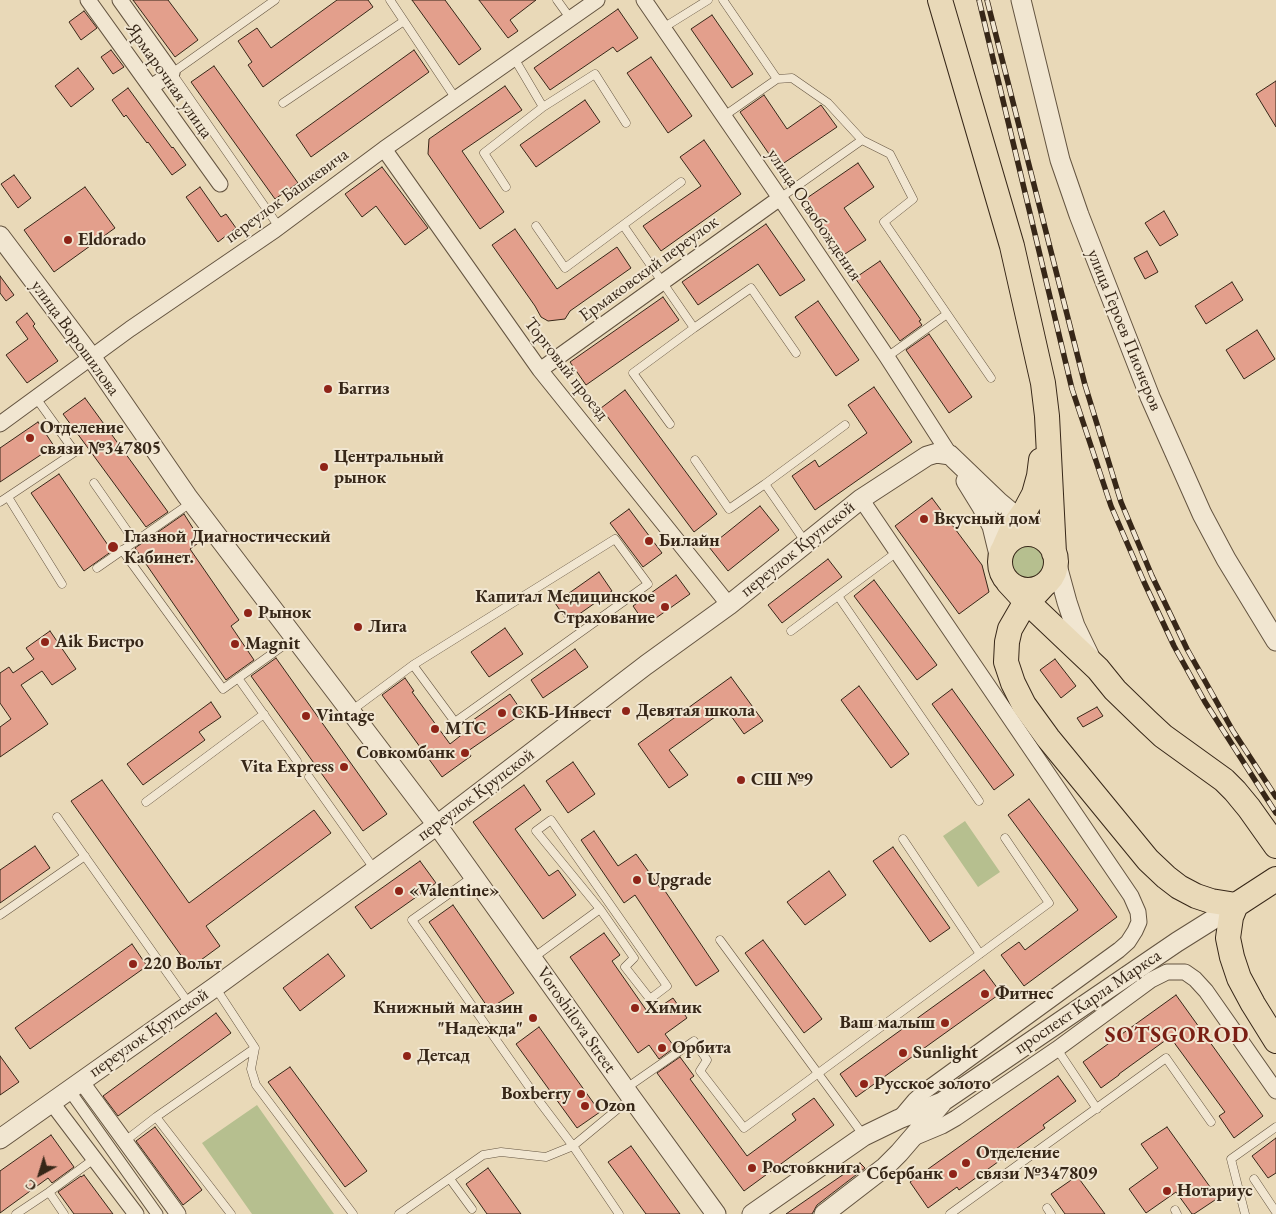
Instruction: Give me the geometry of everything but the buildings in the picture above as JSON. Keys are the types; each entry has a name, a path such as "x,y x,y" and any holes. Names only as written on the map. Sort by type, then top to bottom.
{"main road":[{"path":"940,0 1012,246 1042,383 1047,416 1052,551 1055,569 1047,582 1021,610 1010,629 1006,662 1013,683 1024,705 1048,738 1148,860 1166,877 1196,896 1211,902 1236,905"},
{"path":"1047,416 1039,476 1034,494 1020,519 1013,527 1002,553 1002,572 1008,582 1018,588 1031,590 1035,594 1122,697 1163,736 1224,780 1249,808 1276,846"},
{"path":"1002,553 1014,538 1027,534 1040,537 1052,551"},
{"path":"1276,879 1236,905 1231,916 1228,938 1239,978 1276,1041"}],"street":[{"name":"Ярмарочная улица","path":"88,0 220,184"},
{"path":"120,0 172,73 151,87"},
{"name":"переулок Башкевича","path":"0,424 130,329 279,227 384,149 597,0"},
{"name":"улица Освобождения","path":"644,0 887,356 950,455"},
{"name":"улица Героев Пионеров","path":"1020,0 1060,160 1079,215 1150,397 1202,514 1240,584 1276,641"},
{"name":"Торговый проезд","path":"384,149 540,370 729,605"},
{"name":"Ермаковский переулок","path":"540,370 780,198"},
{"name":"улица Ворошилова","path":"0,236 92,358 192,502 437,825"},
{"name":"переулок Крупской","path":"1,1135 52,1102 190,1005 437,825 646,664 729,605 861,499 927,456 937,453 950,455"},
{"path":"950,455 1052,551 1075,626 1081,641 1098,669"},
{"path":"950,455 982,507 1002,553"},
{"path":"861,499 1131,896 1138,912 1139,922 1136,931 1119,950 926,1091 899,1119"},
{"name":"Voroshilova Street","path":"437,825 716,1214"},
{"name":"проспект Карла Маркса","path":"752,1214 864,1136 899,1119 942,1102 1177,942 1236,905"},
{"path":"912,1139 956,1118 1058,1049 1151,980 1167,972 1185,972 1195,979 1206,991 1276,1091"},
{"path":"75,1086 125,1141 178,1214"},
{"path":"75,1086 157,1214"},
{"path":"52,1102 136,1214"},
{"name":"проспект Карла Маркса","path":"824,1214 884,1167 912,1139 942,1102"}],"lane":[{"path":"274,0 172,73 279,227"},
{"path":"390,0 456,99"},
{"path":"557,0 570,18"},
{"path":"663,28 708,0"},
{"path":"723,0 777,80"},
{"path":"283,103 404,21"},
{"path":"514,58 543,107"},
{"path":"506,187 484,153 543,107 595,74 626,123"},
{"path":"724,116 777,80 792,78 828,102 862,140 890,154 913,199 884,222 991,378"},
{"path":"780,198 862,140"},
{"path":"536,226 564,268 681,182"},
{"path":"623,226 694,328"},
{"path":"670,424 633,373 752,288 796,353"},
{"path":"887,356 947,314"},
{"path":"0,502 75,452 36,398"},
{"path":"695,460 729,509 845,425"},
{"path":"94,483 135,542"},
{"path":"765,484 806,543"},
{"path":"8,497 62,584"},
{"path":"97,568 192,502"},
{"path":"351,711 413,665 615,539 648,584 455,722 413,665"},
{"path":"122,550 223,689 296,637"},
{"path":"791,631 897,552"},
{"path":"838,596 979,801"},
{"path":"238,678 297,761"},
{"path":"146,802 264,714"},
{"path":"308,777 375,870"},
{"path":"57,817 190,1005"},
{"path":"551,820 667,986 650,999 625,967 634,958 600,909 536,831 551,820"},
{"path":"399,1214 483,1155 501,1152 546,1157 573,1146 628,1093 694,1041 707,1060 700,1071 744,1128 1049,902 1005,838"},
{"path":"903,840 980,954"},
{"path":"0,915 85,856"},
{"path":"474,876 412,920 620,1214"},
{"path":"533,958 600,909"},
{"path":"720,940 864,1136"},
{"path":"215,987 255,1048 251,1069 256,1085 353,1214"},
{"path":"125,1141 156,1116 255,1048"},
{"path":"1058,1049 1097,1109"},
{"path":"950,1214 1166,1058 1211,1122"},
{"path":"156,1116 230,1214"},
{"path":"1245,1214 1231,1159 1276,1128"},
{"path":"16,1214 94,1159"},
{"path":"450,1179 472,1209"},
{"path":"1254,1179 1276,1212"},
{"path":"48,1192 64,1214"}],"green space":[{"path":"1026,543 1033,544 1039,548 1043,554 1043,568 1039,574 1033,578 1026,579 1019,578 1013,574 1009,568 1008,561 1009,554 1013,548 1019,544"},
{"path":"965,821 1000,872 978,887 943,836"},
{"path":"257,1105 334,1214 252,1214 202,1143"}],"railway":[{"path":"979,0 1072,389 1111,506 1174,646 1205,702 1276,813"},
{"path":"987,0 1085,385 1121,502 1152,576 1187,649 1233,731 1276,797"}],"place":[{"name":"Eldorado","path":"68,240"},
{"name":"Баггиз","path":"328,389"},
{"name":"Отделение связи №347805","path":"30,438"},
{"name":"Центральный рынок","path":"324,467"},
{"name":"Вкусный дом","path":"924,519"},
{"name":"Билайн","path":"649,541"},
{"name":"Глазной Диагностический Кабинет.","path":"113,547"},
{"name":"Капитал Медицинское Страхование","path":"665,607"},
{"name":"Рынок","path":"248,613"},
{"name":"Лига","path":"358,627"},
{"name":"Aik Бистро","path":"45,642"},
{"name":"Magnit","path":"235,644"},
{"name":"Девятая школа","path":"626,711"},
{"name":"СКБ-Инвест","path":"502,713"},
{"name":"Vintage","path":"306,716"},
{"name":"МТС","path":"435,729"},
{"name":"Совкомбанк","path":"465,753"},
{"name":"Vita Express","path":"344,767"},
{"name":"СШ №9","path":"741,780"},
{"name":"Upgrade","path":"637,880"},
{"name":"«Valentine»","path":"399,891"},
{"name":"220 Вольт","path":"133,964"},
{"name":"Фитнес","path":"985,994"},
{"name":"Химик","path":"635,1008"},
{"name":"Книжный магазин \"Надежда\"","path":"533,1018"},
{"name":"Ваш малыш","path":"945,1023"},
{"name":"Орбита","path":"662,1048"},
{"name":"Sunlight","path":"903,1053"},
{"name":"Детсад","path":"407,1056"},
{"name":"Русское золото","path":"864,1084"},
{"name":"Boxberry","path":"581,1094"},
{"name":"Ozon","path":"585,1106"},
{"name":"Отделение связи №347809","path":"966,1163"},
{"name":"Ростовкнига","path":"752,1168"},
{"name":"Сбербанк","path":"953,1174"},
{"name":"Нотариус","path":"1167,1191"}],"district":[{"name":"SOTSGOROD","path":"1177,1036"}]}
